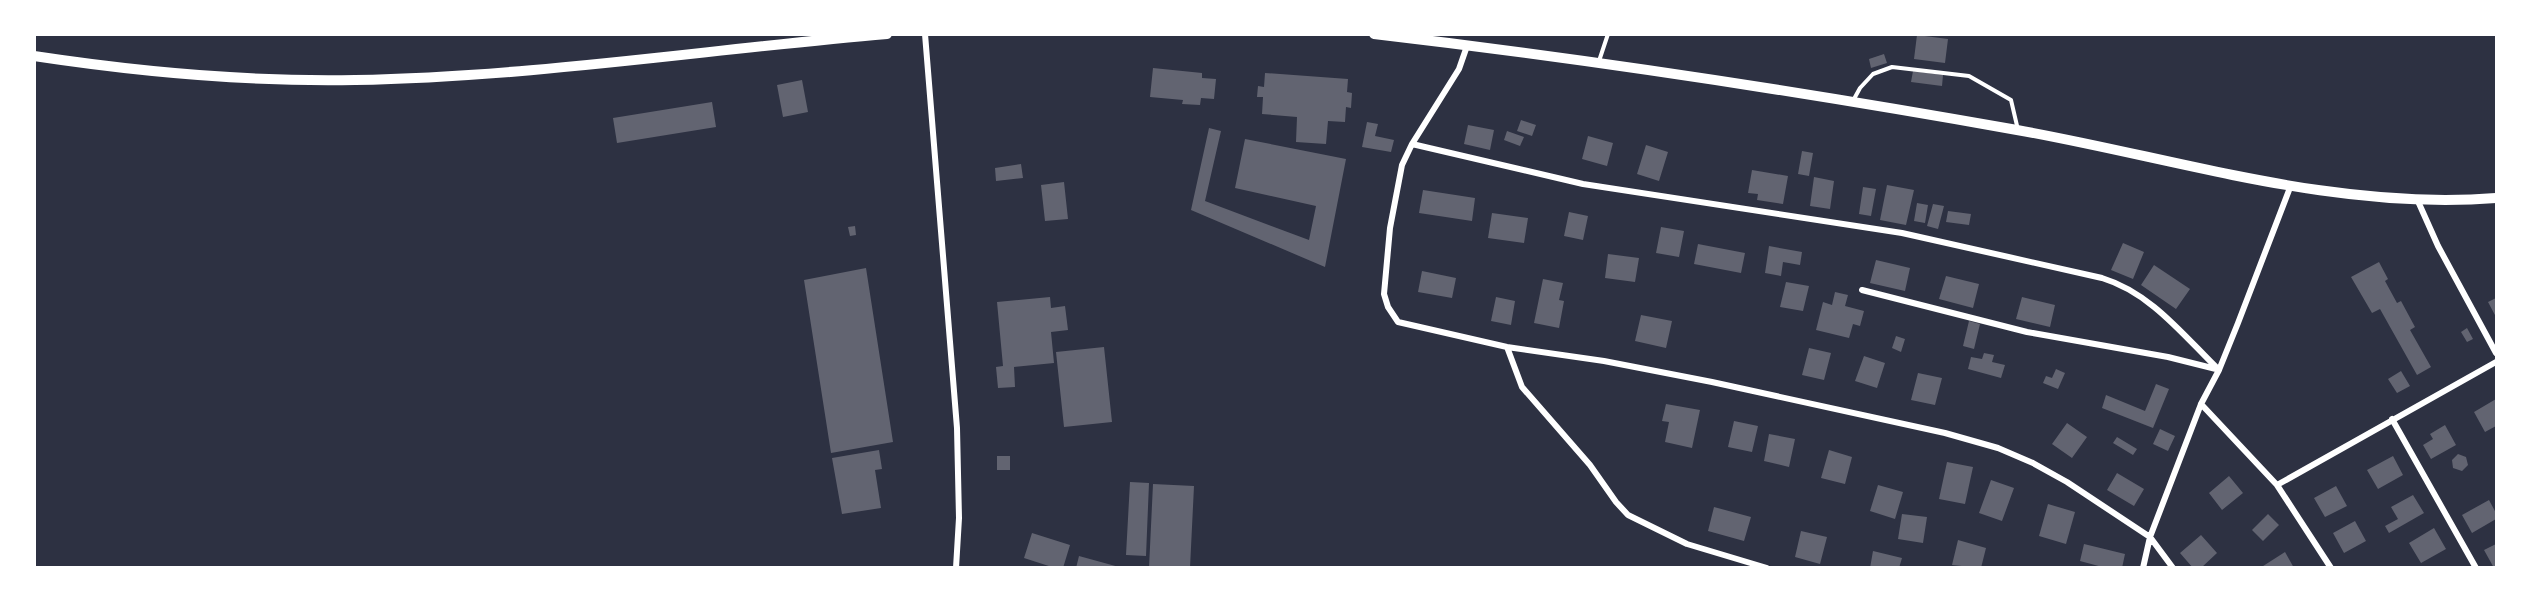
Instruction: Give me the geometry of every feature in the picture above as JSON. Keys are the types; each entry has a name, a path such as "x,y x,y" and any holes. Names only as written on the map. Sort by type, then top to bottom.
{"main road":[{"path":"34,56 199,74 353,80 505,72 887,34"},
{"path":"1374,34 1599,62 2018,130 2291,185 2368,196 2417,199 2496,198"}],"street":[{"path":"925,34 957,428 959,518 956,567"},
{"path":"1467,46 1459,69 1412,144 1402,165 1390,228 1384,294 1398,322 1507,347 1604,361 1712,382 1998,448 2058,477 2150,537 2173,567"},
{"path":"1412,144 1583,184 1902,233 2120,283 2147,300 2219,370"},
{"path":"2143,567 2150,537 2201,404 2219,370 2291,185"},
{"path":"2417,199 2438,246 2496,353"},
{"path":"1862,290 2027,332 2156,355 2219,370"},
{"path":"1507,347 1522,387 1590,465 1628,515 1687,544 1767,567"},
{"path":"2277,485 2496,362"},
{"path":"2201,404 2277,485 2331,567"},
{"path":"2392,419 2476,567"}],"lane":[{"path":"1599,62 1608,34"},
{"path":"1852,103 1860,88 1873,74 1892,67 1952,73 1969,76 2011,100 2018,130"}],"building":[{"path":"1917,35 1948,39 1945,63 1914,59"},
{"path":"1884,54 1887,63 1871,68 1869,59"},
{"path":"1153,68 1202,73 1202,78 1216,79 1214,99 1201,98 1200,105 1182,104 1183,100 1150,97"},
{"path":"1913,71 1943,75 1942,86 1911,82"},
{"path":"1265,73 1348,79 1347,92 1352,93 1351,108 1346,107 1345,122 1328,121 1326,144 1296,142 1297,117 1262,114 1263,97 1257,97 1258,86 1264,87"},
{"path":"802,80 808,112 783,117 777,85"},
{"path":"712,102 716,127 617,143 613,118"},
{"path":"1521,120 1536,125 1532,136 1517,131"},
{"path":"1367,122 1378,124 1375,136 1394,140 1391,152 1362,147"},
{"path":"1468,125 1494,130 1490,150 1464,144"},
{"path":"1209,128 1221,131 1205,201 1309,240 1316,206 1235,188 1245,139 1346,159 1325,267 1191,210"},
{"path":"1507,131 1524,137 1520,146 1504,140"},
{"path":"1588,136 1613,143 1607,166 1582,159"},
{"path":"1646,145 1668,152 1659,181 1637,174"},
{"path":"1802,151 1813,153 1809,176 1798,174"},
{"path":"1021,164 1023,178 996,181 995,168"},
{"path":"1752,170 1788,176 1783,204 1757,200 1758,194 1748,193"},
{"path":"1814,177 1834,181 1830,209 1810,206"},
{"path":"1064,182 1068,219 1045,221 1041,185"},
{"path":"1887,185 1914,190 1906,225 1880,220"},
{"path":"1863,187 1876,189 1871,216 1859,214"},
{"path":"1423,190 1475,198 1472,221 1419,213"},
{"path":"1917,203 1928,205 1925,223 1914,221"},
{"path":"1933,204 1944,206 1938,229 1927,226"},
{"path":"1948,211 1971,214 1969,225 1946,222"},
{"path":"1569,212 1588,216 1583,240 1564,236"},
{"path":"1492,213 1528,218 1524,243 1488,238"},
{"path":"855,226 856,235 850,236 848,227"},
{"path":"1661,227 1684,231 1679,257 1656,253"},
{"path":"2123,243 2144,252 2133,279 2111,270"},
{"path":"1698,244 1745,253 1741,273 1694,264"},
{"path":"1769,246 1802,252 1800,265 1783,262 1781,276 1765,273"},
{"path":"1608,254 1639,258 1635,282 1605,278"},
{"path":"1876,260 1910,268 1905,291 1870,283"},
{"path":"2379,262 2388,279 2385,281 2397,303 2401,301 2415,327 2410,330 2431,367 2417,375 2380,309 2372,313 2351,277"},
{"path":"2154,265 2190,289 2176,309 2141,285"},
{"path":"866,268 893,442 831,453 804,280"},
{"path":"1422,271 1456,278 1452,298 1418,292"},
{"path":"1946,276 1979,284 1973,308 1939,299"},
{"path":"1543,279 1563,283 1559,300 1564,301 1559,328 1534,323"},
{"path":"1786,282 1809,286 1803,311 1780,307"},
{"path":"1835,292 1848,295 1845,306 1864,311 1860,326 1853,324 1849,338 1816,330 1823,302 1832,305"},
{"path":"1050,297 1051,308 1065,306 1068,330 1051,332 1054,363 1014,367 1015,387 998,388 996,367 1003,366 997,302"},
{"path":"1496,297 1515,301 1511,325 1491,321"},
{"path":"2022,297 2055,305 2050,327 2016,319"},
{"path":"2496,298 2496,317 2488,302"},
{"path":"1641,315 1672,321 1666,348 1635,341"},
{"path":"1969,321 1980,324 1974,349 1963,346"},
{"path":"2467,328 2473,339 2467,342 2461,332"},
{"path":"1896,336 1905,339 1901,352 1892,348"},
{"path":"1104,347 1112,422 1064,427 1056,352"},
{"path":"1809,348 1831,353 1824,380 1802,375"},
{"path":"1984,353 1994,355 1992,362 2005,365 2001,378 1968,369 1971,357 1982,359"},
{"path":"1864,356 1885,363 1877,388 1855,381"},
{"path":"2056,369 2065,373 2058,389 2043,383 2046,376 2052,378"},
{"path":"2401,371 2410,386 2397,393 2388,379"},
{"path":"1918,373 1942,378 1935,405 1911,400"},
{"path":"2156,384 2169,389 2153,428 2102,408 2106,395 2145,411"},
{"path":"2496,399 2496,426 2485,432 2474,412"},
{"path":"1666,404 1700,410 1692,448 1665,442 1669,422 1662,421"},
{"path":"1734,421 1758,426 1752,452 1728,447"},
{"path":"2067,423 2087,437 2072,458 2052,444"},
{"path":"2445,425 2456,445 2431,459 2423,445 2433,439 2430,434"},
{"path":"2160,429 2175,436 2168,451 2153,444"},
{"path":"1769,434 1795,439 1789,467 1764,461"},
{"path":"2117,437 2137,449 2133,455 2113,443"},
{"path":"879,450 882,469 875,470 881,508 842,514 832,458"},
{"path":"1829,450 1852,457 1845,484 1821,478"},
{"path":"2458,454 2466,457 2468,465 2462,471 2453,468 2452,460"},
{"path":"997,456 1010,456 1010,470 997,470"},
{"path":"2393,456 2403,475 2378,489 2367,470"},
{"path":"1947,462 1973,467 1965,504 1939,499"},
{"path":"2117,473 2144,489 2134,506 2107,490"},
{"path":"2229,476 2243,493 2222,510 2209,493"},
{"path":"1991,480 2014,488 2002,521 1979,513"},
{"path":"1130,482 1149,483 1146,556 1126,555"},
{"path":"1153,484 1194,486 1190,568 1149,568"},
{"path":"1878,485 1903,492 1895,519 1870,511"},
{"path":"2336,486 2347,506 2325,517 2314,498"},
{"path":"2413,495 2424,513 2389,533 2385,526 2398,519 2391,507"},
{"path":"2489,500 2496,513 2496,519 2472,533 2462,515"},
{"path":"2048,504 2075,512 2066,544 2039,536"},
{"path":"1714,507 1751,517 1744,541 1708,531"},
{"path":"1902,514 1927,517 1923,543 1898,539"},
{"path":"2268,514 2279,525 2263,541 2252,530"},
{"path":"2355,521 2366,541 2344,553 2333,533"},
{"path":"2434,528 2446,549 2421,563 2409,543"},
{"path":"1801,531 1827,537 1820,564 1795,557"},
{"path":"1032,533 1070,545 1063,568 1055,568 1024,558"},
{"path":"2201,535 2217,553 2201,568 2193,568 2180,553"},
{"path":"1958,540 1986,548 1981,568 1952,565"},
{"path":"2084,544 2125,554 2122,568 2106,568 2080,561"},
{"path":"2496,544 2496,568 2494,568 2484,550"},
{"path":"1873,551 1902,558 1899,568 1870,568"},
{"path":"2285,552 2294,568 2260,568"},
{"path":"1079,556 1119,567 1119,568 1076,568"}]}
